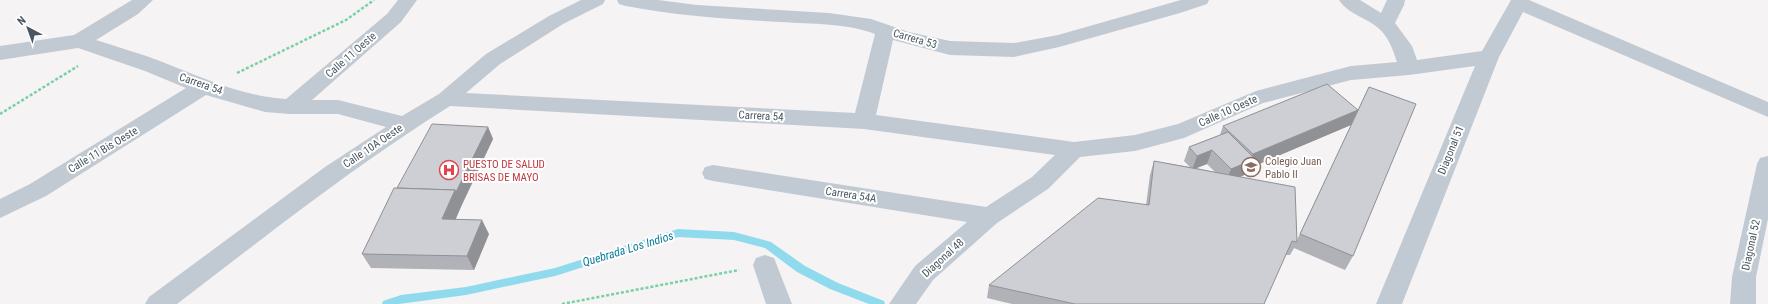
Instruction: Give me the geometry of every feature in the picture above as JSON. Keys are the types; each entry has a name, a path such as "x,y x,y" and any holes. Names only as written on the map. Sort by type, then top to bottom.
{"street":[{"path":"0,53 79,41 131,10 144,0"},
{"name":"Calle 11 Oeste","path":"290,107 394,18 408,0"},
{"name":"Calle 10A Oeste","path":"158,304 333,173 405,124 446,99 493,59 556,20 596,0"},
{"name":"Carrera 53","path":"626,0 697,11 829,19 870,25 904,37 950,48 1014,50 1059,41 1200,0"},
{"path":"1348,0 1364,12 1385,23 1402,46 1409,68"},
{"path":"1385,23 1396,5 1396,0"},
{"path":"1519,1 1768,110"},
{"name":"Diagonal 51","path":"1390,304 1489,56 1519,1"},
{"path":"864,121 886,30"},
{"name":"Carrera 54","path":"79,41 103,51 152,66 206,88 265,104 290,107 338,107 405,124"},
{"name":"Calle 10 Oeste","path":"1074,150 1135,143 1184,130 1256,98 1351,73 1409,68 1489,56"},
{"name":"Calle 11 Bis Oeste","path":"0,209 57,178 206,88"},
{"name":"Carrera 54","path":"446,99 864,121 1074,150"},
{"path":"989,217 1040,183 1074,150"},
{"name":"Diagonal 52","path":"1743,304 1744,276 1768,164"},
{"name":"Carrera 54A","path":"713,173 989,217"},
{"name":"Diagonal 48","path":"902,304 924,273 989,217"},
{"path":"765,265 778,304"}],"path":[{"path":"206,88 346,20 374,0"},
{"path":"0,113 103,51"},
{"path":"562,304 765,265"}],"building":[{"path":"1327,84 1358,110 1253,154 1223,126"},
{"path":"1369,87 1416,104 1353,256 1300,234"},
{"name":"PUESTO DE SALUD BRISAS DE MAYO","path":"432,124 488,127 456,192 455,190 397,188"},
{"path":"1228,132 1255,159 1231,169 1212,150 1197,156 1189,147"},
{"path":"1154,161 1295,187 1297,242 1292,241 1264,304 1075,304 989,285 1098,198 1149,205"},
{"path":"394,188 455,190 442,219 482,220 467,256 362,254"}],"waterway":[{"name":"Quebrada Los Indios","path":"387,304 401,299 466,291 555,272 678,233 734,236 768,245 801,269 834,286 880,304"}],"place":[{"name":"Colegio Juan Pablo II","path":"1251,167"},
{"name":"PUESTO DE SALUD BRISAS DE MAYO","path":"449,170"}]}
